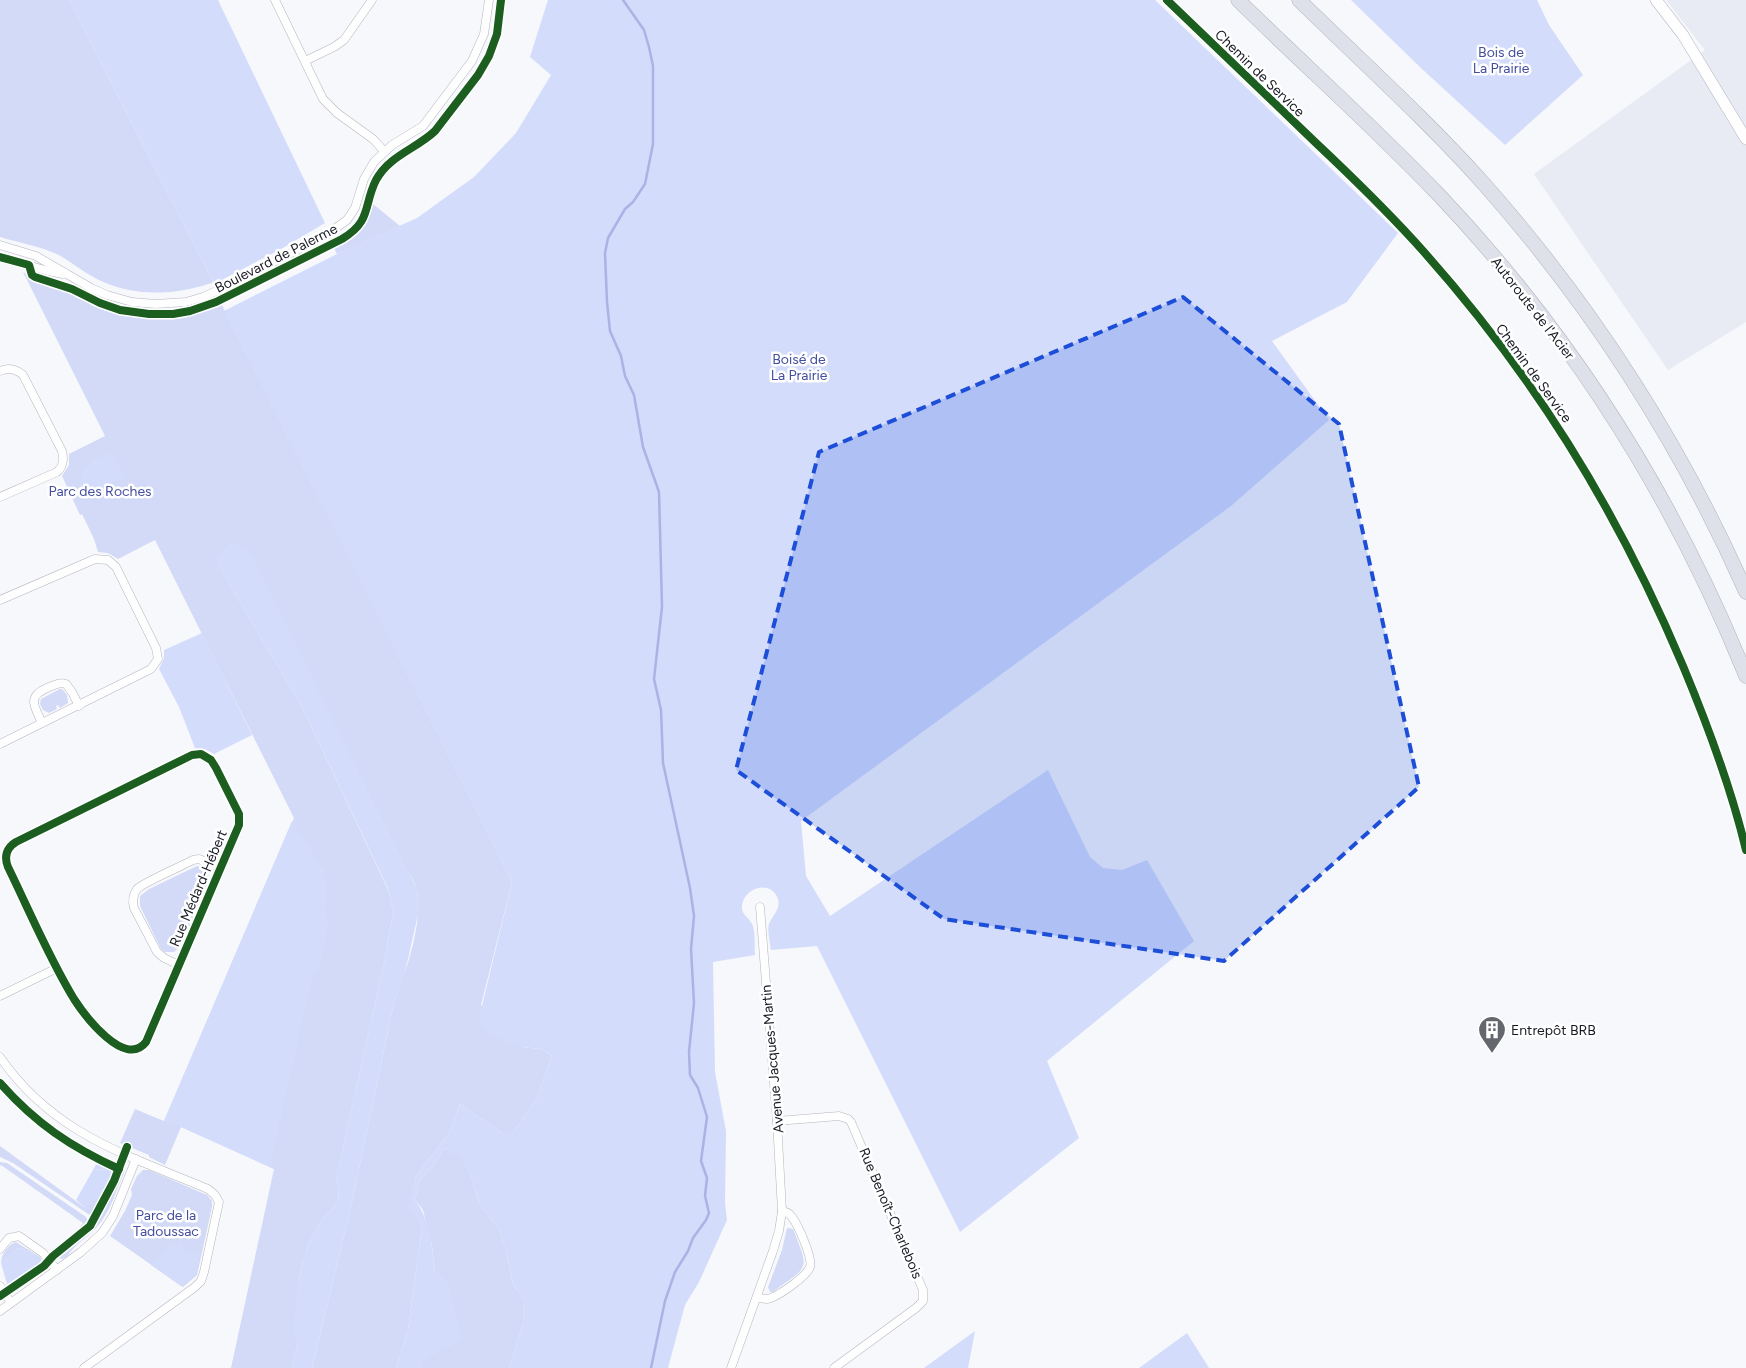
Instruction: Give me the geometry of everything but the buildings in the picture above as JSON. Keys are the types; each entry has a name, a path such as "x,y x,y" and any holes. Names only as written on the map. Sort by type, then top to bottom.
{"highway":[{"name":"Autoroute de l'Acier","path":"1238,0 1378,134 1438,195 1500,264 1555,334 1610,412 1655,486 1712,596 1746,676"},
{"path":"1299,0 1462,160 1559,275 1617,356 1666,434 1705,505 1746,592"}],"main road":[{"path":"1656,0 1687,42 1746,139"}],"street":[{"path":"275,0 327,104 384,151"},
{"path":"305,61 340,43 367,10 372,0"},
{"name":"Boulevard de Palerme","path":"0,245 42,259 65,274 100,292 132,302 164,304 203,297 320,238 342,224 353,211 368,170 384,151 424,126 476,56 483,39 489,0"},
{"name":"Chemin de Service","path":"1167,0 1397,222 1473,310 1536,394 1600,494 1657,606 1715,746 1746,850"},
{"name":"Boulevard de Palerme","path":"0,257 65,274"},
{"path":"0,371 11,368 23,375 62,451 64,459 62,466 57,472 0,497"},
{"path":"0,600 96,559 104,559 114,564 156,648 158,659 151,669 0,744"},
{"path":"42,723 34,705 35,696 40,691 59,683 66,684 79,706"},
{"name":"Rue Médard-Hébert","path":"201,754 214,764 240,817 179,965 146,1042 137,1050 129,1050 117,1045 91,1022 75,1000 57,968 6,864 7,852 12,844 192,755 201,754"},
{"name":"Rue Médard-Hébert","path":"179,965 161,956 154,949 134,908 133,897 136,890 142,886 193,860 199,860 220,868"},
{"name":"Avenue Jacques-Martin","path":"731,1368 776,1241 782,1211 777,1121 760,907"},
{"path":"0,996 57,968"},
{"path":"0,1057 3,1066 34,1097 60,1119 94,1140 208,1189 216,1195 219,1206 201,1281 84,1368"},
{"name":"Rue Benoît-Charlebois","path":"777,1121 839,1116 852,1122 923,1290 922,1301 916,1308 834,1368"},
{"path":"0,1311 94,1242 113,1216 136,1159"},
{"path":"756,1297 765,1300 774,1297 804,1276 810,1268 810,1258 796,1224 792,1216 782,1211"},
{"path":"0,1249 9,1238 19,1236 43,1253 57,1270"},
{"path":"0,1286 11,1303"}],"highlighted area":[{"path":"1183,297 1339,424 1419,787 1224,961 944,919 736,770 819,452"}],"shaded area":[{"path":"1666,0 1746,0 1746,322 1668,370 1534,174 1705,50"}],"green space":[{"path":"0,0 69,0 214,284 167,292 123,289 95,278 52,252 0,237"},
{"path":"69,0 218,0 325,223 281,249 214,284"},
{"name":"Boisé de La Prairie","path":"548,0 1155,0 1398,233 1347,302 1272,341 1329,420 1231,506 801,821 806,876 830,916 1048,770 1090,857 1103,868 1122,870 1147,860 1194,941 1047,1061 1079,1138 960,1232 817,946 771,950 768,927 778,909 778,899 770,889 759,888 753,890 748,893 742,905 743,911 753,927 755,955 713,962 715,1072 726,1131 725,1203 727,1220 699,1282 685,1305 668,1368 509,1368 523,1323 524,1300 513,1284 499,1229 479,1203 471,1176 462,1158 444,1148 434,1165 419,1181 415,1200 427,1225 435,1271 447,1281 462,1340 423,1360 421,1368 396,1368 408,1330 422,1227 408,1207 416,1176 449,1133 460,1104 502,1133 512,1133 536,1100 552,1056 542,1049 521,1047 488,1034 479,1018 512,882 224,311 341,252 417,218 474,177 516,133 551,75 530,57"},
{"name":"Bois de La Prairie","path":"1351,0 1537,0 1549,25 1583,75 1505,145 1422,69"},
{"path":"373,204 400,226 337,254 334,248 359,230 367,219"},
{"name":"Parc des Roches","path":"23,272 34,281 66,291 110,310 145,318 181,316 222,305 512,882 481,1005 521,1047 542,1049 552,1056 536,1100 512,1133 502,1133 460,1104 449,1133 416,1176 409,1206 422,1227 408,1330 396,1368 312,1368 350,1212 395,998 413,945 418,916 416,888 405,866 217,563 303,709 389,892 393,912 384,963 336,1179 339,1189 338,1202 319,1224 307,1247 298,1281 298,1341 292,1368 231,1368 274,1169 181,1127 165,1165 149,1157 149,1155 120,1143 135,1109 164,1121 294,818 155,540 118,559 108,553 98,552 94,539 82,514 80,515 62,476 69,465 69,454 105,436"},
{"path":"113,453 125,477 85,494 80,485 83,471 96,459"},
{"path":"229,543 248,548 417,889 419,910 404,977 395,998 350,1212 312,1368 292,1368 298,1341 293,1333 298,1281 307,1247 319,1224 338,1202 339,1189 336,1179 384,963 393,912 389,891 303,709 217,563 216,559"},
{"path":"202,633 252,735 214,754 205,749 195,748 179,707 159,669 164,658 164,650"},
{"path":"60,689 67,695 68,703 60,708 58,705 56,706 57,709 49,713 43,710 40,704 41,699"},
{"path":"292,821 324,871 327,895 325,908 328,924 320,964 311,981 271,1160 274,1169 164,1121"},
{"path":"197,866 204,869 207,873 208,880 204,894 194,914 192,913 191,915 193,917 180,947 174,952 165,952 161,949 140,906 140,896 149,889"},
{"path":"0,1146 84,1207 101,1194 112,1175 104,1169 93,1170 98,1161 113,1169 115,1173 95,1214 91,1216 13,1163 0,1157"},
{"path":"444,1148 462,1157 471,1176 479,1203 499,1229 513,1284 524,1300 523,1323 509,1368 421,1368 435,1271 432,1246 423,1210 415,1200 419,1181 434,1165"},
{"path":"0,1162 7,1163 86,1217 88,1222 86,1229 52,1255 50,1251 76,1232 83,1223 0,1166"},
{"path":"123,1168 125,1168 124,1173 109,1209 101,1222 66,1257 62,1259 55,1257 91,1227"},
{"path":"104,1169 111,1171 113,1175 111,1179 100,1195 89,1206 84,1206 76,1200 93,1170"},
{"name":"Parc de la Tadoussac","path":"143,1170 149,1170 207,1195 212,1201 197,1275 183,1287 110,1236 125,1211 137,1176"},
{"path":"787,1228 793,1229 802,1253 803,1266 794,1277 773,1292 770,1292 768,1287 782,1250"},
{"path":"16,1242 40,1257 44,1264 25,1278 33,1271 34,1255 22,1248 18,1248 1,1263 6,1250"},
{"path":"183,1242 182,1247 186,1252 198,1252 200,1256 196,1273 181,1286 151,1265 166,1248"},
{"path":"18,1248 30,1252 37,1261 29,1275 7,1284 1,1263"},
{"path":"23,1279 10,1288 7,1284"},
{"path":"975,1331 968,1368 924,1368"},
{"path":"1187,1333 1209,1368 1139,1368"}],"waterway":[{"path":"623,0 644,30 653,66 653,144 645,184 633,202 625,209 608,238 605,253 607,302 610,331 621,356 625,376 634,395 643,447 659,492 662,607 654,679 661,710 663,763 690,888 694,916 691,949 694,1003 689,1052 690,1075 698,1088 707,1117 701,1161 707,1178 705,1196 709,1213 675,1272 665,1301 651,1368"}],"cycle path":[{"path":"0,257 29,265 32,275 35,277 72,289 100,303 120,310 149,314 173,314 190,311 216,302 342,239 352,232 363,219 372,189 382,171 388,164 435,131 478,75 489,56 497,34 501,0"},
{"path":"1167,0 1353,178 1403,229 1457,290 1533,390 1599,496 1657,607 1710,734 1726,780 1746,850"},
{"path":"201,754 211,760 216,768 239,814 239,825 146,1042 137,1049 127,1049 106,1037 87,1017 74,999 48,951 8,867 7,853 16,842 192,755 201,754"},
{"path":"0,1083 40,1122 55,1133 69,1143 119,1169"},
{"path":"0,1296 44,1266 53,1256 90,1226 114,1181 127,1147"}],"place":[{"name":"Entrepôt BRB","path":"1492,1054"}]}
